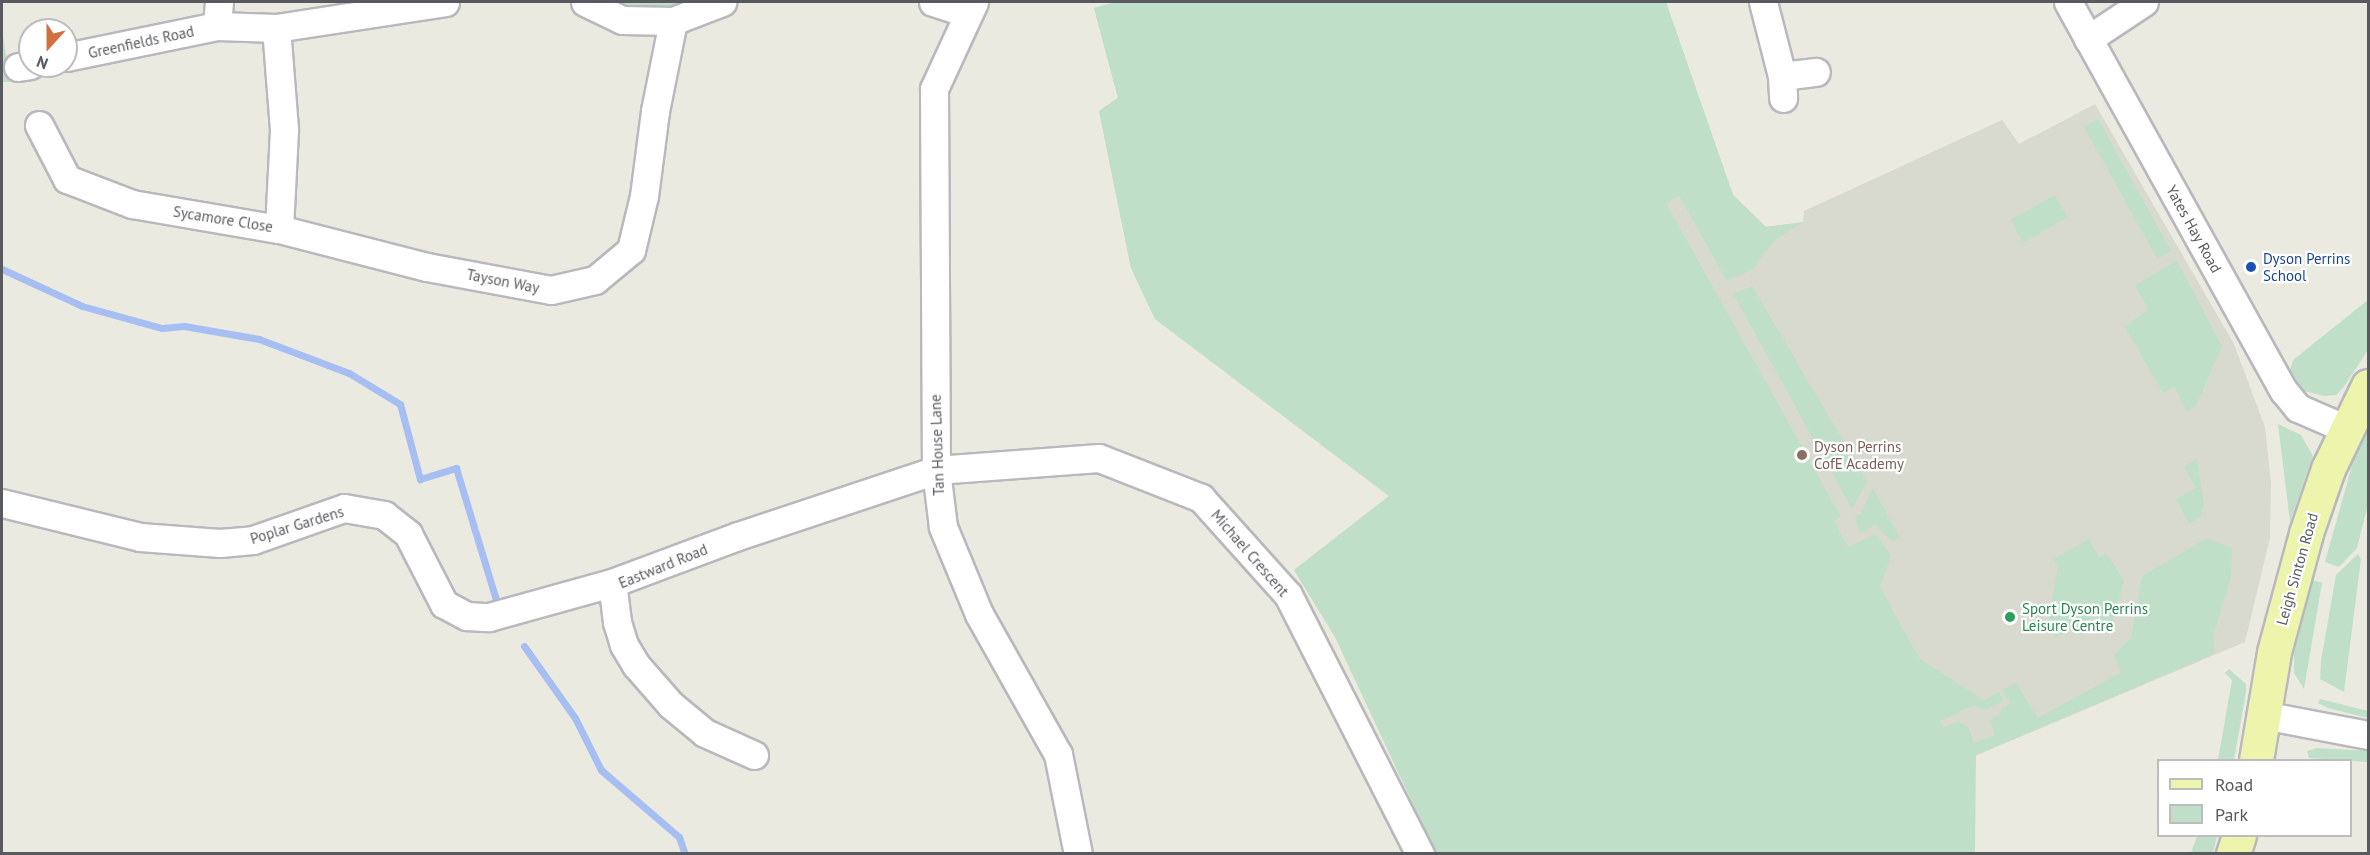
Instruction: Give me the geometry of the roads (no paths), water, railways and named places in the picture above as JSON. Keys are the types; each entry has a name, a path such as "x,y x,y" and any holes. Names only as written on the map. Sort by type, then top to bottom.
{"main road":[{"name":"Leigh Sinton Road","path":"2256,759 2274,652 2306,532 2346,429 2368,386"},
{"path":"2234,854 2239,837"}],"street":[{"name":"Greenfields Road","path":"78,54 218,14 276,28 445,2"},
{"path":"585,2 622,20 674,21 722,2"},
{"path":"933,2 970,7"},
{"path":"1763,2 1782,87 1816,72"},
{"name":"Yates Hay Road","path":"2067,2 2284,391 2298,408 2346,429"},
{"path":"2088,39 2144,2"},
{"name":"Tan House Lane","path":"970,7 934,89 936,470 943,527 979,614 1058,754 1078,854"},
{"name":"Tayson Way","path":"279,230 427,267 551,290 595,280 631,250 644,195 655,111 674,21"},
{"name":"Sycamore Close","path":"39,125 67,178 132,204 279,230 284,129 276,28"},
{"name":"Michael Crescent","path":"936,470 1099,458 1201,498 1288,596 1420,854"},
{"name":"Eastward Road","path":"754,755 705,733 671,705 636,665 619,629 612,584 738,536 936,470"},
{"name":"Poplar Gardens","path":"2,503 140,537 220,543 252,540 344,508 384,515 408,534 444,604 467,616 489,617 612,584"},
{"path":"2263,715 2368,735"}],"waterway":[{"path":"2,269 82,306 162,328 184,326 259,339 349,373 400,404 420,479 456,468 496,600"},
{"path":"524,646 575,718 601,770 679,837 685,854"}],"place":[{"name":"Dyson Perrins School","path":"2251,267"},
{"name":"Dyson Perrins CofE Academy","path":"1802,455"},
{"name":"Sport Dyson Perrins Leisure Centre","path":"2010,617"}]}
